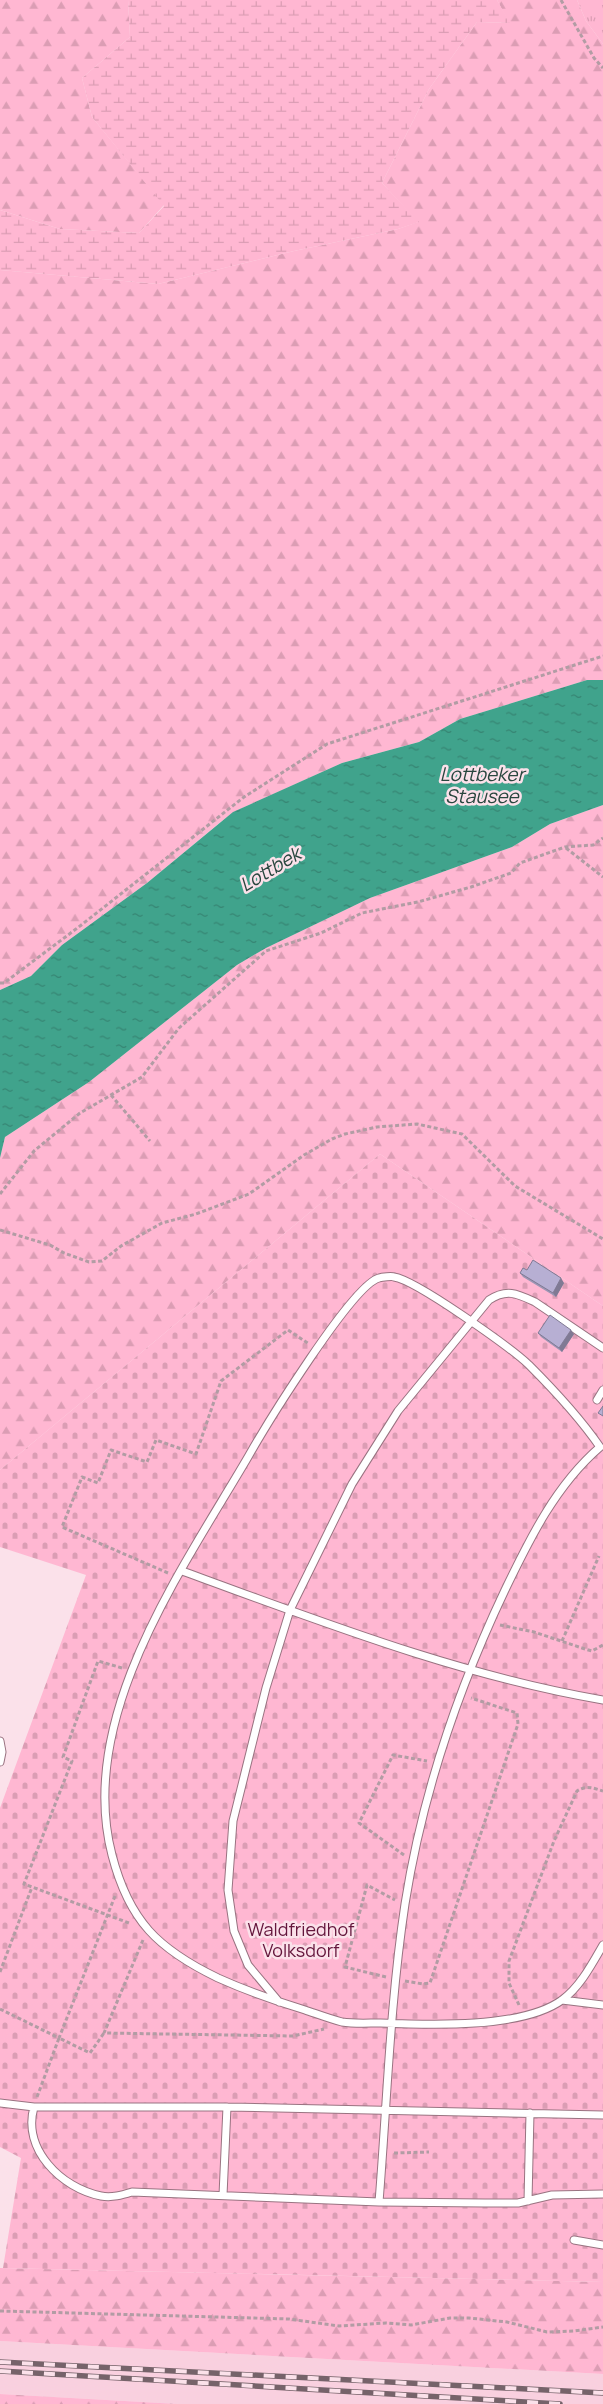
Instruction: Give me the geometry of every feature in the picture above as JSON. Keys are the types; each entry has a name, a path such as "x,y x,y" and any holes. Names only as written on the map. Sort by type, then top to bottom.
{"lane":[{"path":"379,2202 392,2024 405,1905 413,1861 438,1763 470,1671 490,1622 523,1554 561,1489 579,1465 602,1449 581,1421 526,1362 471,1322 408,1282 394,1276 381,1277 364,1287 317,1349 266,1424 160,1608 131,1671 118,1709 107,1760 105,1804 108,1842 120,1884 135,1913 148,1930 172,1952 199,1968 248,1991 343,2022 392,2024 434,2026 472,2023 524,2015 562,2000 585,1975 603,1944"},
{"path":"279,2002 248,1966 234,1931 228,1890 229,1849 235,1813 266,1688 290,1610 352,1484 398,1411 489,1300 504,1292 512,1292 535,1302 603,1348"},
{"path":"597,1400 603,1390"},
{"path":"180,1574 290,1610 360,1637 470,1671 554,1692 603,1700"},
{"path":"0,1741 2,1752 0,1762"},
{"path":"562,2000 603,2005"},
{"path":"0,2103 34,2107 228,2107 603,2114"},
{"path":"34,2107 30,2120 32,2138 42,2156 55,2173 84,2190 109,2197 132,2192 379,2202 486,2203 528,2201 552,2195 603,2194"},
{"path":"224,2195 228,2107"},
{"path":"528,2201 530,2113"},
{"path":"574,2240 603,2245"}],"path":[{"path":"561,0 594,58 603,68"},
{"path":"1,982 80,926 244,798 327,744 603,656"},
{"path":"0,1194 34,1151 80,1113 142,1077 179,1028 266,950 321,933 362,913 418,902 503,876 511,873 520,863 565,847 592,845 603,838"},
{"path":"565,847 603,877"},
{"path":"111,1096 150,1141"},
{"path":"0,1230 50,1245 64,1253 88,1262 102,1261 121,1246 157,1225 220,1206 248,1194 304,1155 332,1139 377,1127 417,1124 462,1134 515,1186 603,1239"},
{"path":"180,1574 62,1528 82,1477 98,1484 112,1450 148,1462 156,1440 196,1454 221,1381 288,1330 317,1349"},
{"path":"562,1641 599,1556"},
{"path":"490,1622 592,1650 603,1645"},
{"path":"0,2009 90,2053 104,2033 148,1930 24,1884 72,1761 63,1757 98,1661 131,1671"},
{"path":"405,1905 367,1885 345,1967 397,1980 423,1984 430,1983 518,1724 517,1713 461,1694"},
{"path":"413,1861 359,1823 393,1755 438,1763"},
{"path":"524,2015 509,1983 509,1961 573,1796 582,1787 603,1791"},
{"path":"34,2107 106,1915 120,1884"},
{"path":"0,1972 32,1887"},
{"path":"104,2033 293,2036 343,2022"},
{"path":"383,2153 429,2152"},
{"path":"0,2310 290,2319 339,2326 386,2323 411,2325 450,2318 470,2318 507,2322 547,2332 603,2327"}],"shaded area":[{"path":"0,2341 603,2374 603,2404 178,2404 0,2394"}],"green space":[{"path":"0,0 128,0 130,37 82,78 92,117 164,205 139,233 60,229 0,210"},
{"path":"128,0 497,0 510,23 477,22 429,89 382,183 419,222 398,229 294,251 158,284 0,270 0,210 60,229 139,233 164,206 92,117 82,78 130,37"},
{"path":"497,0 577,0 586,21 603,44 603,680 587,680 460,719 419,742 342,763 238,810 223,820 147,883 62,945 31,976 0,990 0,270 158,284 294,251 398,229 418,222 382,183 429,89 477,22 509,23"},
{"path":"577,0 603,0 603,44 586,21"},
{"path":"603,805 603,1306 380,1154 0,1470 0,1158 5,1137 89,1082 237,965 266,948 370,898 512,847 550,824"},
{"name":"Waldfriedhof Volksdorf","path":"380,1154 603,1306 603,2282 3,2268 21,2158 0,2147 0,1808 86,1575 0,1547 0,1470"},
{"path":"0,2268 603,2282 603,2374 0,2341"},
{"path":"0,2394 178,2404 0,2404"}],"water":[{"name":"Lottbeker Stausee","path":"587,680 603,680 603,805 550,824 512,847 370,898 266,948 237,965 89,1082 5,1137 0,1158 0,990 31,976 62,945 147,883 233,812 342,763 419,742 460,719"}],"building":[{"path":"533,1260 561,1278 553,1293 520,1273 523,1268 527,1270"},
{"path":"550,1315 571,1330 559,1348 538,1333"},
{"path":"603,1406 603,1416 598,1413"}],"railway":[{"path":"0,2362 603,2393"},
{"path":"0,2371 560,2404"}],"water label":[{"name":"Lottbek","path":"270,869"}]}
